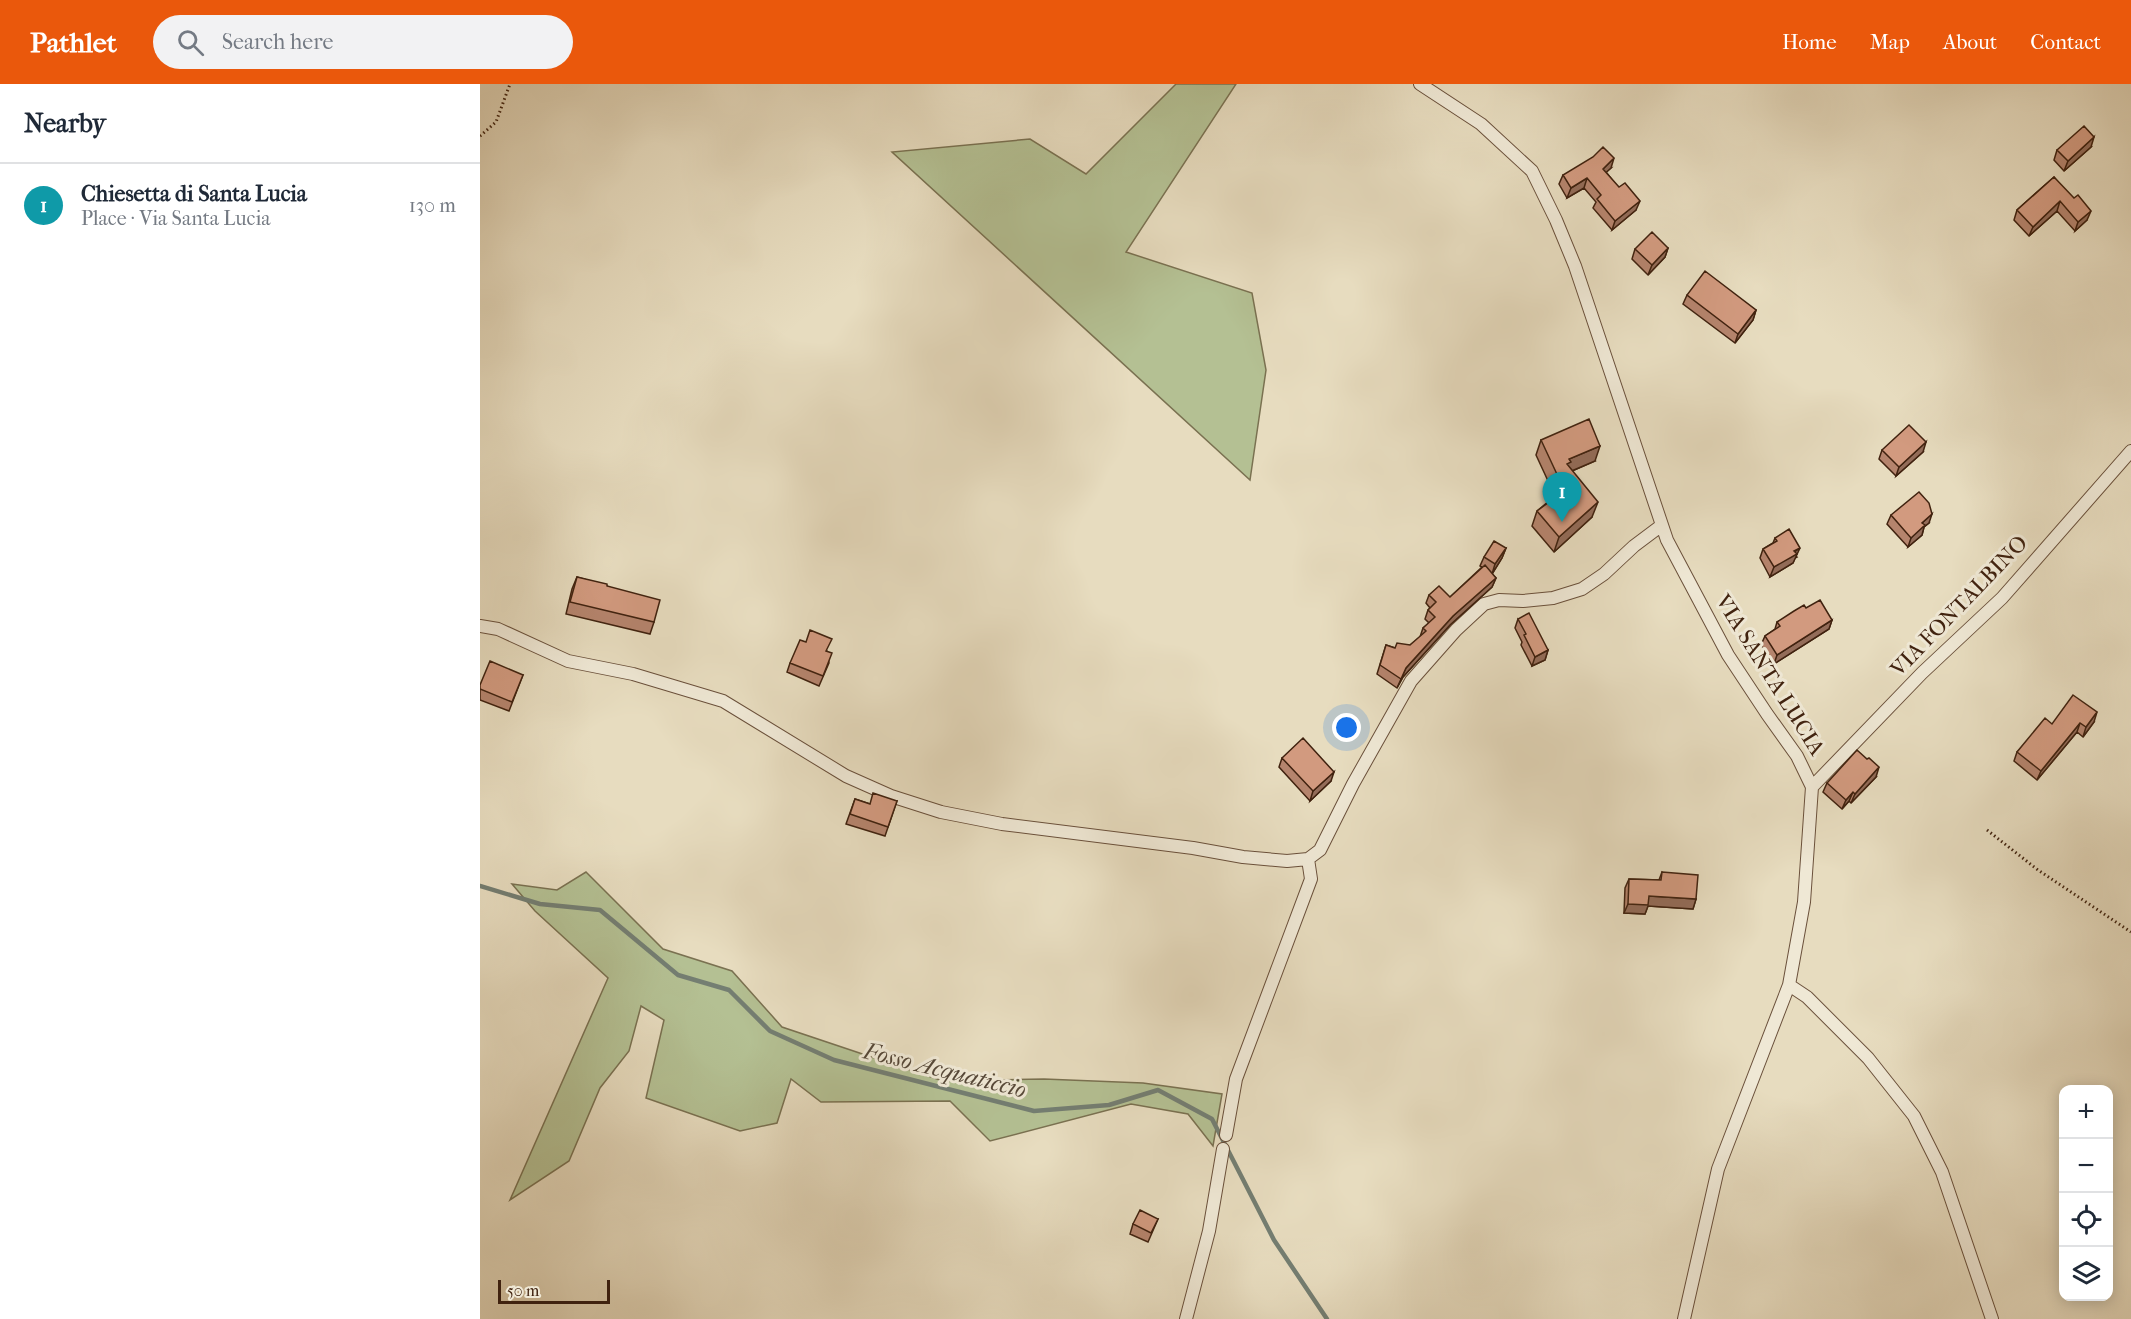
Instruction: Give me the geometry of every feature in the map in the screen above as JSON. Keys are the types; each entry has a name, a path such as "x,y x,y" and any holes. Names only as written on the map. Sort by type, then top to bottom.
{"street":[{"name":"VIA SANTA LUCIA","path":"1420,84 1482,124 1532,171 1575,266 1667,540 1728,655 1797,756 1812,787 1804,903 1789,985 1718,1169 1684,1319"},
{"name":"VIA FONTALBINO","path":"1812,787 1922,673 2001,598 2131,451"},
{"path":"480,626 498,629 568,661 633,674 723,701 846,776 891,796 941,812 1002,824 1193,848 1243,857 1287,861 1308,860 1320,850 1353,784 1412,681 1456,630 1484,604 1499,600 1523,601 1553,598 1582,589 1604,574 1634,546 1662,525"},
{"path":"1226,1135 1236,1079 1311,879 1308,860"},
{"path":"1789,985 1807,997 1868,1058 1914,1116 1942,1172 1992,1319"},
{"path":"1186,1319 1209,1231 1223,1149"}],"path":[{"path":"480,136 496,122 510,84"},
{"path":"1987,830 2037,870 2131,932"}],"green space":[{"path":"1176,84 1236,84 1126,252 1252,293 1266,370 1250,480 892,152 1030,139 1086,174"},
{"path":"586,872 663,949 732,971 782,1027 943,1081 1044,1079 1143,1083 1222,1094 1213,1146 1188,1114 1131,1104 990,1141 950,1101 821,1102 791,1079 777,1123 740,1131 646,1098 664,1020 641,1006 629,1051 600,1088 569,1161 510,1200 608,978 535,911 512,884 557,890"}],"building":[{"path":"2084,126 2094,137 2068,161 2057,150"},
{"path":"1603,147 1614,158 1603,169 1619,187 1625,183 1640,201 1615,221 1597,199 1601,195 1587,178 1571,188 1563,175 1593,157"},
{"path":"2054,177 2074,198 2078,195 2091,211 2078,222 2060,201 2033,227 2017,210"},
{"path":"1652,232 1668,248 1652,265 1635,249"},
{"path":"1705,271 1756,310 1738,334 1687,295"},
{"path":"1589,419 1600,446 1569,459 1571,462 1567,464 1598,502 1559,537 1537,511 1561,493 1558,488 1562,485 1541,440"},
{"path":"1909,425 1926,442 1899,467 1882,450"},
{"path":"1919,492 1929,503 1932,514 1922,523 1925,525 1911,538 1891,515"},
{"path":"1789,529 1800,548 1794,551 1797,554 1774,567 1763,549 1777,541 1775,538"},
{"path":"1494,541 1506,548 1495,564 1484,557"},
{"path":"1485,565 1496,578 1453,616 1406,668 1401,679 1380,665 1386,645 1395,648 1397,643 1410,645 1426,631 1423,628 1435,617 1428,610 1436,602 1429,595 1439,586 1450,597"},
{"path":"577,577 660,600 654,622 570,602"},
{"path":"1820,600 1832,620 1777,655 1765,636 1780,626 1777,622 1804,605 1806,608"},
{"path":"1529,613 1548,650 1535,657 1518,619"},
{"path":"810,630 832,639 826,651 832,653 823,676 790,663 800,640 806,642"},
{"path":"490,661 523,675 512,702 480,689"},
{"path":"2073,695 2097,712 2086,727 2080,723 2041,771 2017,752 2045,718 2052,724"},
{"path":"1303,738 1334,772 1313,791 1282,758"},
{"path":"1857,750 1879,767 1855,794 1853,792 1846,800 1827,783"},
{"path":"873,793 897,801 888,827 850,814 855,799 870,804"},
{"path":"1662,872 1698,875 1696,899 1649,896 1648,905 1628,904 1629,879 1661,880"},
{"path":"1140,1210 1158,1219 1151,1233 1133,1224"}],"waterway":[{"name":"Fosso Acquaticcio","path":"480,886 540,904 600,910 678,975 729,990 770,1031 834,1060 1034,1111 1109,1105 1158,1090 1212,1119 1274,1240 1327,1319"}],"place":[{"name":"Chiesetta di Santa Lucia","path":"1562,522"}]}
